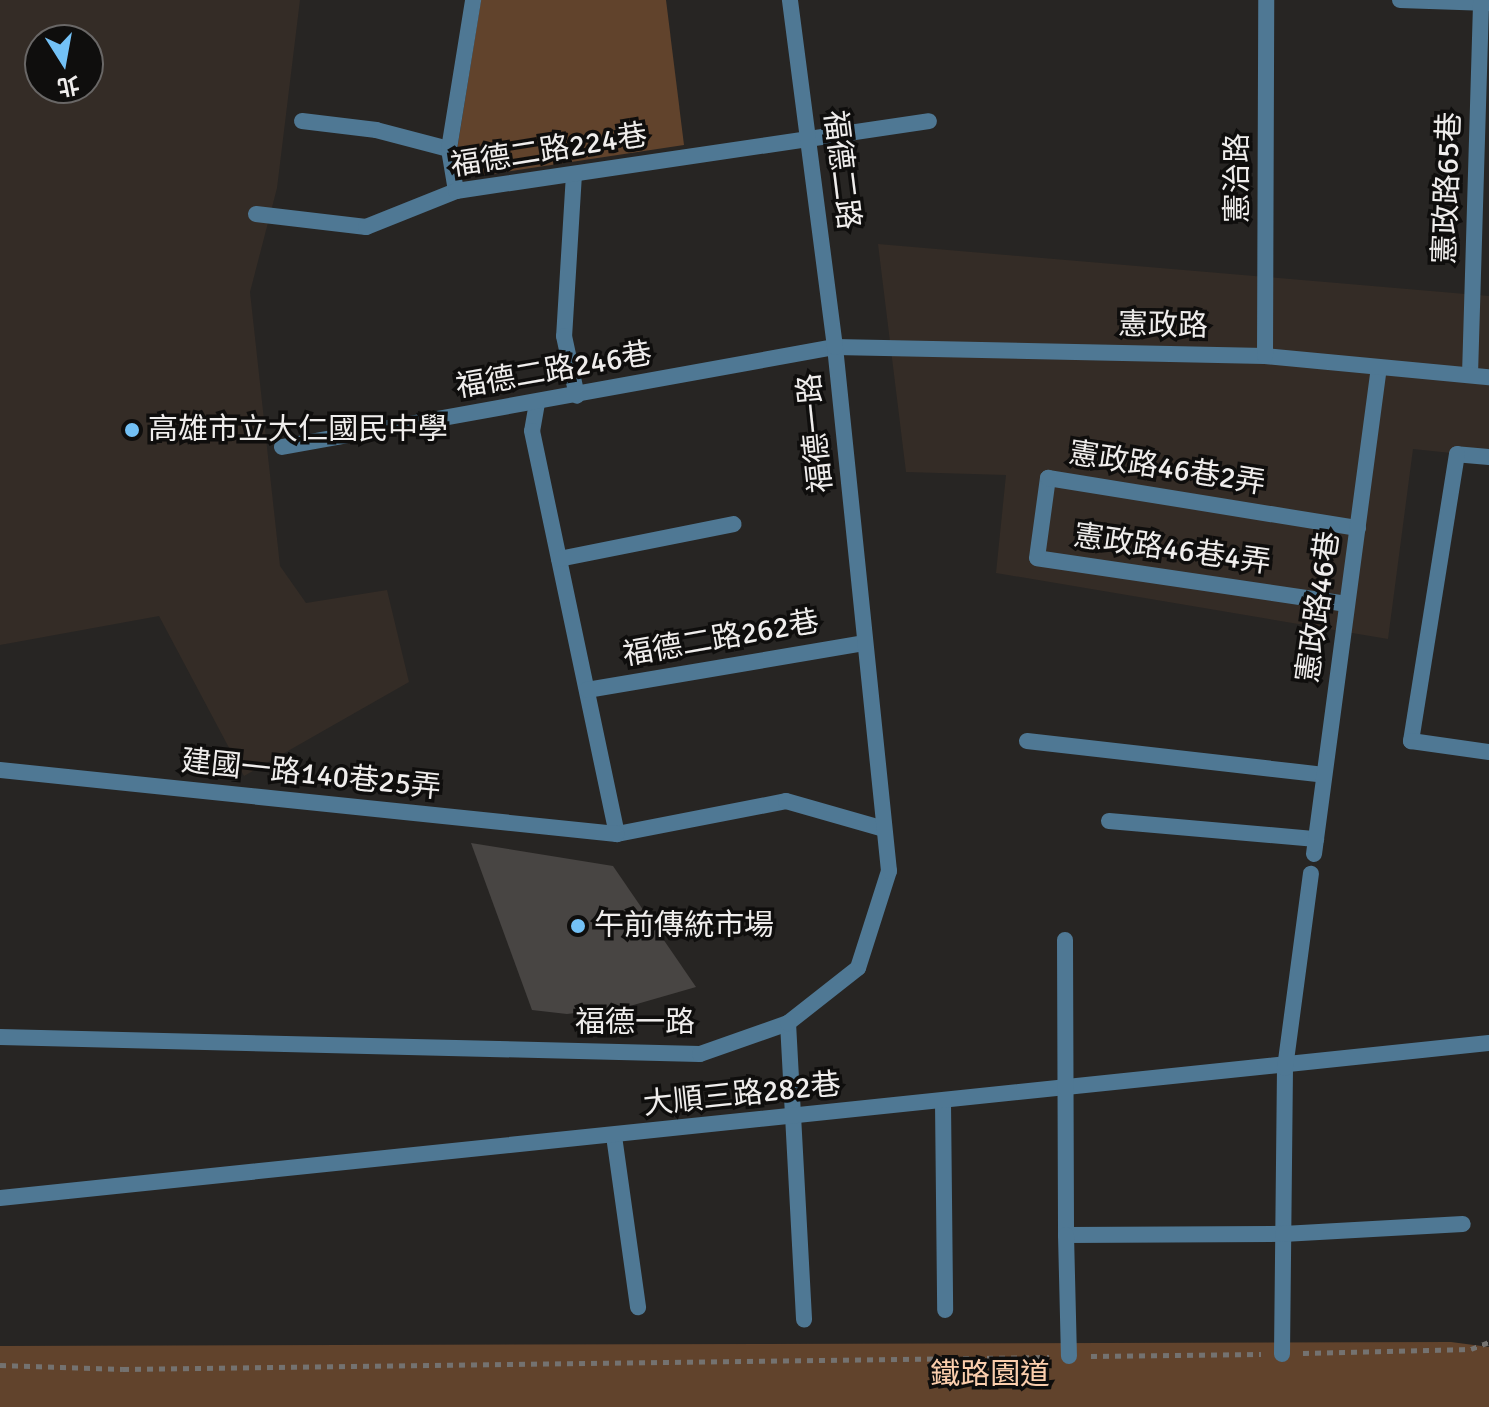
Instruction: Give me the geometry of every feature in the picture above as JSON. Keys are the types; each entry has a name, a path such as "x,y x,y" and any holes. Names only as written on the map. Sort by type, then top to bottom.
{"street":[{"path":"456,191 449,149 473,0"},
{"name":"福德二路","path":"790,0 835,347"},
{"name":"憲治路","path":"1265,356 1266,0"},
{"path":"1400,0 1485,3"},
{"name":"憲政路65巷","path":"1470,375 1485,3"},
{"path":"302,121 376,130 449,149"},
{"name":"福德二路224巷","path":"256,214 366,227 456,191 929,121"},
{"path":"574,174 564,336 577,396"},
{"name":"憲政路","path":"835,347 1265,356 1489,377"},
{"name":"福德二路246巷","path":"282,447 835,347"},
{"name":"福德一路","path":"0,1037 700,1054 788,1023 858,968 889,871 835,347"},
{"name":"憲政路46巷","path":"1109,821 1315,846 1379,367"},
{"path":"537,403 532,431 617,834"},
{"path":"1489,457 1457,454 1411,741 1489,752"},
{"name":"憲政路46巷2弄","path":"1037,558 1048,478 1358,528"},
{"path":"559,559 734,524"},
{"name":"憲政路46巷4弄","path":"1037,558 1347,604"},
{"name":"福德二路262巷","path":"587,690 865,643"},
{"path":"1027,741 1324,775"},
{"name":"建國一路140巷25弄","path":"0,770 617,834 786,801 884,829"},
{"path":"1282,1354 1285,1068 1311,874"},
{"path":"1065,940 1062,1091 1069,1356"},
{"path":"788,1023 804,1320"},
{"name":"大順三路282巷","path":"0,1198 1285,1068 1489,1043"},
{"path":"943,1103 945,1310"},
{"path":"614,1136 638,1307"},
{"path":"1066,1235 1283,1234 1463,1224"}],"path":[{"path":"0,1365 123,1369 1282,1354 1471,1349 1489,1342"}],"shaded area":[{"name":"高雄市立大仁國民中學","path":"0,0 300,0 277,188 250,292 280,566 306,603 387,590 409,682 244,776 159,616 0,645"},
{"path":"878,244 1489,296 1489,457 1413,449 1388,639 996,573 1006,475 906,472"}],"green space":[{"path":"481,0 666,0 684,145 485,175 461,164 457,150"},
{"name":"鐵路園道","path":"1451,1342 1489,1347 1489,1407 0,1407 0,1346"}],"building":[{"name":"午前傳統市場","path":"471,843 613,866 696,987 630,1006 567,1014 532,1010"}],"place":[{"name":"高雄市立大仁國民中學","path":"132,430"},
{"name":"午前傳統市場","path":"578,926"}]}
